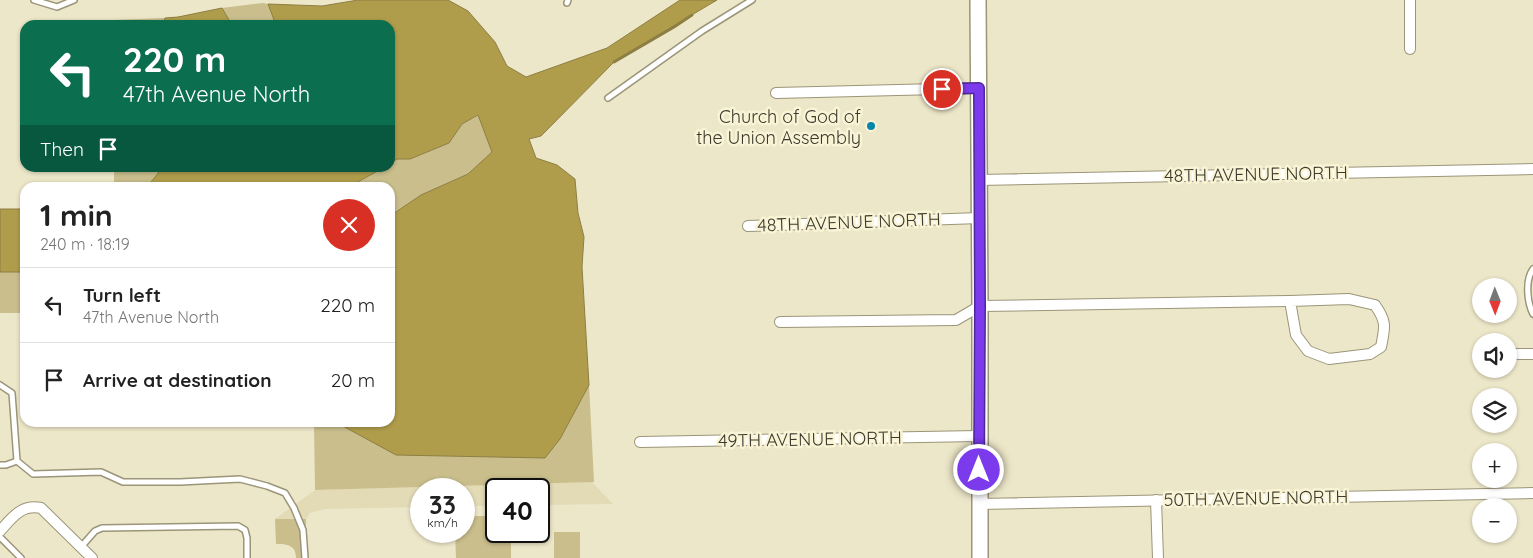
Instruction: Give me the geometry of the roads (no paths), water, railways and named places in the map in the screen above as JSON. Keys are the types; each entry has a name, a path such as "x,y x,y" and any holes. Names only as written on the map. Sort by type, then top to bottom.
{"street":[{"path":"978,0 980,558"},
{"path":"1410,0 1410,49"},
{"path":"776,93 979,88"},
{"name":"48TH AVENUE NORTH","path":"979,180 1533,168"},
{"name":"48TH AVENUE NORTH","path":"748,226 980,218"},
{"path":"780,322 956,320 980,306 1290,302 1349,299 1375,305 1382,315 1385,327 1381,346 1370,354 1329,359 1308,351 1296,335 1290,302"},
{"path":"1517,354 1533,354"},
{"name":"49TH AVENUE NORTH","path":"640,442 979,436"},
{"name":"50TH AVENUE NORTH","path":"979,504 1533,493"},
{"path":"1156,500 1158,558"},
{"path":"0,531 16,514 25,508 31,506 41,508 92,558"}],"lane":[{"path":"34,0 57,7 74,0"},
{"path":"608,98 702,31 752,0"},
{"path":"1533,269 1529,274 1528,302 1533,314"},
{"path":"0,385 12,393 17,461 33,474 101,472 123,482 240,479 267,486 284,493 294,508 303,530 305,558"},
{"path":"0,465 17,461"},
{"path":"81,547 95,531 102,528 238,526 245,530 247,558"},
{"path":"0,537 21,558"}],"waterway":[{"path":"614,62 692,15"}],"place":[{"name":"Church of God of the Union Assembly","path":"871,126"}]}
